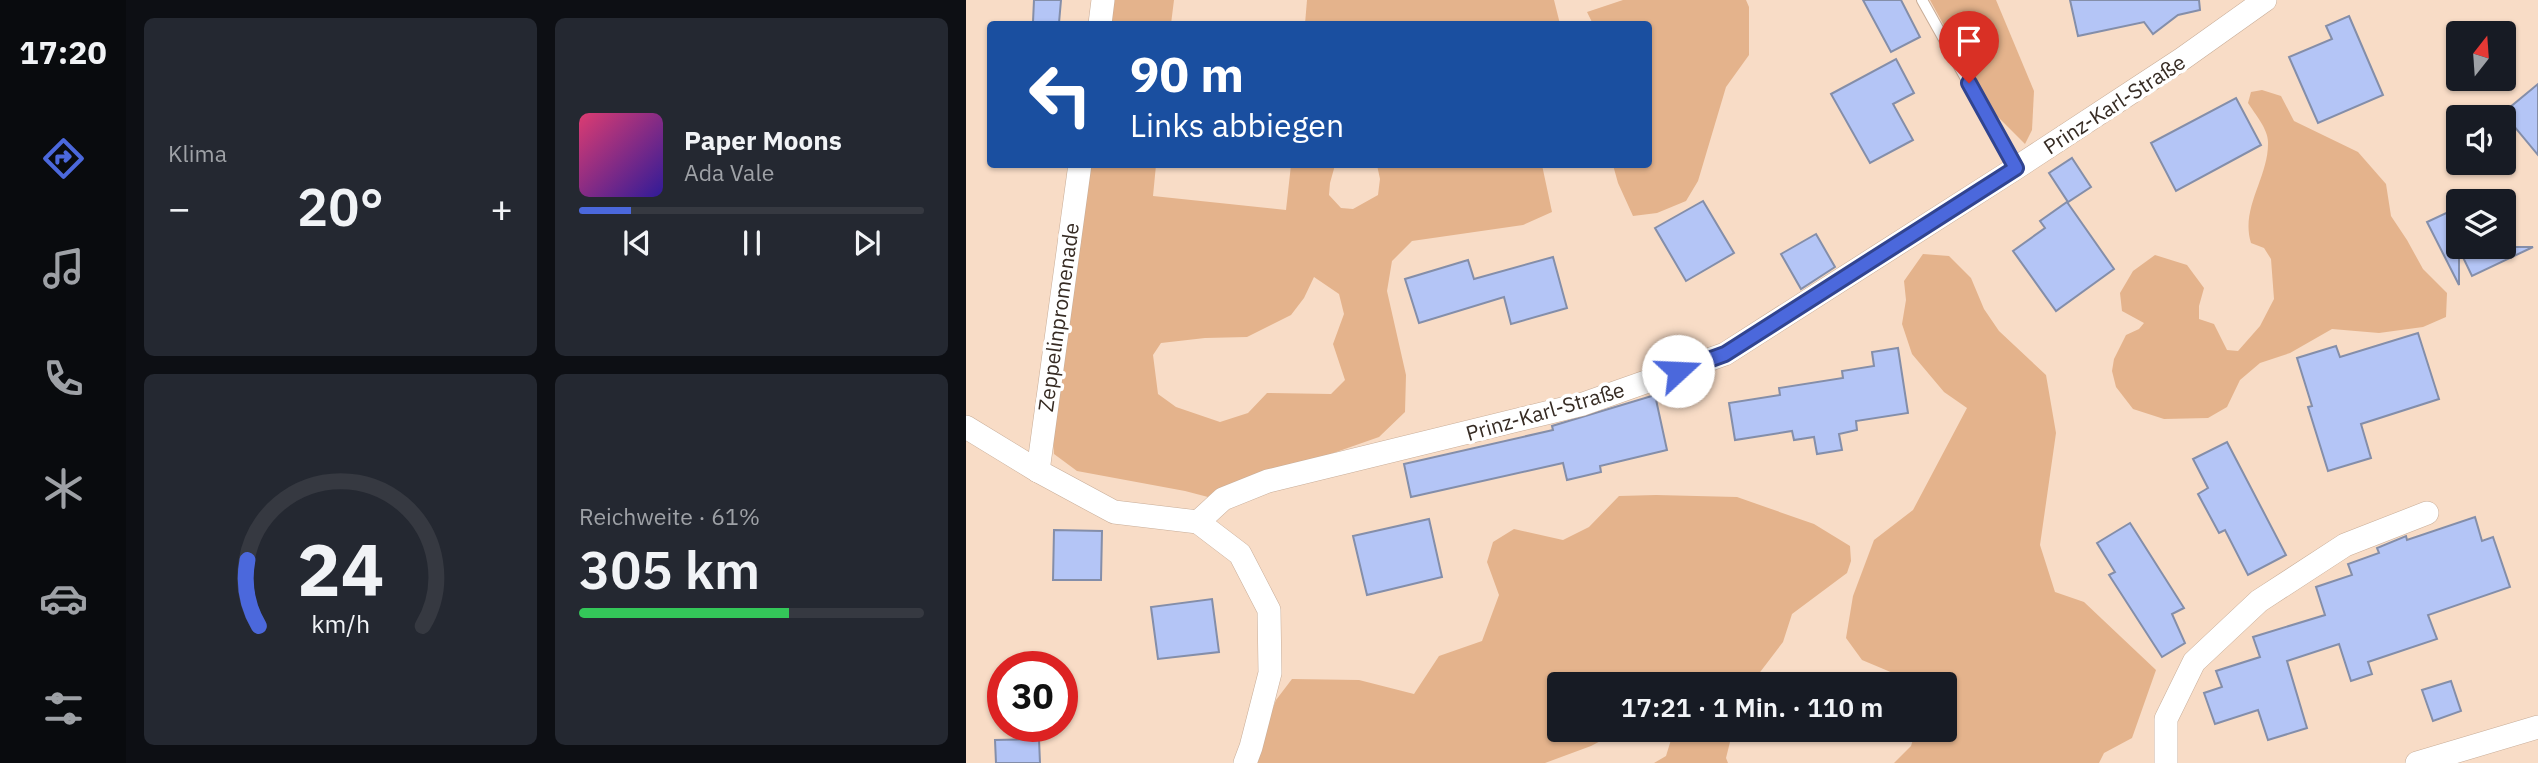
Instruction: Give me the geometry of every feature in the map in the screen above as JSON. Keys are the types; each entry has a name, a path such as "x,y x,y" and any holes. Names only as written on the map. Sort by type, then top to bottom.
{"street":[{"path":"1100,21 1103,0"},
{"name":"Prinz-Karl-Straße","path":"1198,522 1223,499 1268,481 1583,404 1725,354 2016,168 2182,59 2265,0"},
{"name":"Zeppelinpromenade","path":"1038,471 1079,168"},
{"path":"966,427 1038,471 1115,512 1198,522 1240,554 1269,610 1270,673 1245,763"},
{"path":"2166,763 2165,719 2194,662 2259,601 2345,545 2427,513"},
{"path":"2417,763 2538,727"}],"lane":[{"path":"1922,0 2016,168"}],"shaded area":[{"path":"1110,0 1174,0 1171,21 1107,21"},
{"path":"1307,0 1554,0 1559,21 1305,21"},
{"path":"1623,0 1746,0 1749,7 1749,55 1726,87 1698,181 1686,201 1657,213 1633,216 1614,168 1652,168 1652,21 1592,21 1587,12"},
{"path":"1930,0 1996,0 2034,91 2032,130 2025,144 1989,108"},
{"path":"2262,90 2281,96 2294,121 2358,152 2386,184 2391,216 2423,269 2447,293 2446,317 2423,327 2379,333 2332,329 2290,353 2260,363 2240,380 2227,407 2208,418 2164,419 2133,409 2116,387 2112,371 2114,359 2126,335 2139,329 2144,323 2122,311 2120,293 2133,271 2155,255 2187,265 2204,288 2199,319 2214,324 2227,350 2238,351 2260,326 2274,299 2271,259 2264,248 2251,243 2249,230 2249,217 2264,168 2268,142 2264,127 2248,103 2251,92"},
{"path":"1086,168 1156,168 1153,196 1286,210 1291,168 1334,168 1329,195 1341,208 1353,209 1378,195 1380,179 1378,168 1543,168 1552,212 1523,225 1412,241 1392,261 1387,291 1406,375 1405,412 1379,437 1208,497 1077,471 1054,454 1051,417","holes":["1314,277 1339,294 1344,314 1333,344 1345,380 1331,394 1267,393 1248,413 1220,422 1176,407 1158,394 1153,355 1161,343 1247,337 1291,315 1304,298"]},
{"path":"1923,254 1949,256 1971,278 1984,309 1999,331 2046,375 2056,433 2040,545 2055,592 2084,602 2156,670 2132,738 2104,753 2099,763 1894,763 1912,742 1957,742 1957,672 1891,672 1862,660 1846,638 1853,596 1874,540 1913,510 1967,408 1944,392 1912,354 1902,324 1906,300 1904,281"},
{"path":"1619,496 1737,497 1814,524 1850,546 1851,561 1847,573 1792,614 1783,642 1760,672 1547,672 1547,742 1599,742 1545,763 1252,763 1276,700 1292,679 1359,680 1414,694 1439,656 1482,641 1499,595 1487,562 1493,542 1514,529 1563,540 1589,527"},
{"path":"1670,742 1730,742 1726,758 1728,763 1654,763 1666,756"}],"building":[{"path":"1034,0 1061,0 1059,21 1033,21"},
{"path":"1863,0 1901,0 1920,37 1891,52"},
{"path":"2070,0 2199,0 2200,10 2178,15 2153,34 2144,22 2078,36"},
{"path":"2349,16 2383,95 2318,123 2289,57 2332,39 2326,26"},
{"path":"1896,59 1914,93 1893,104 1913,140 1870,163 1831,94"},
{"path":"2538,84 2538,155 2516,129 2516,105 2513,105"},
{"path":"2236,98 2261,145 2176,191 2151,143"},
{"path":"2072,158 2091,187 2068,202 2049,173"},
{"path":"1703,201 1734,253 1686,281 1655,228"},
{"path":"2067,202 2114,269 2056,311 2013,251 2045,228 2040,221"},
{"path":"2446,213 2446,259 2459,259 2459,285 2427,222"},
{"path":"1816,234 1835,267 1801,289 1781,254"},
{"path":"2516,247 2533,247 2516,255"},
{"path":"1553,257 1567,308 1511,324 1504,297 1419,323 1405,279 1468,260 1474,279"},
{"path":"2464,259 2508,259 2472,276"},
{"path":"2418,333 2439,399 2361,424 2371,458 2328,471 2308,407 2312,406 2297,358 2336,346 2340,357"},
{"path":"1898,348 1908,413 1856,421 1857,430 1839,434 1842,450 1817,454 1814,437 1794,440 1792,431 1735,440 1729,403 1780,395 1779,388 1843,378 1842,371 1874,366 1872,352"},
{"path":"1655,395 1667,450 1600,466 1601,472 1567,480 1563,463 1411,497 1404,464 1553,430 1552,426"},
{"path":"2227,442 2286,555 2248,575 2225,530 2219,533 2198,494 2208,488 2193,459"},
{"path":"2475,517 2482,541 2493,537 2510,587 2428,615 2437,639 2368,662 2372,674 2351,681 2339,644 2287,661 2307,728 2268,740 2258,710 2215,724 2204,693 2222,687 2216,671 2260,657 2253,637 2325,615 2316,587 2352,575 2348,564 2379,553 2377,548 2406,536 2407,540"},
{"path":"1429,519 1442,577 1367,595 1353,536"},
{"path":"2130,523 2184,608 2172,614 2185,643 2162,657 2109,575 2115,572 2097,543"},
{"path":"1054,530 1102,531 1101,580 1053,580"},
{"path":"1212,599 1219,652 1158,659 1151,607"},
{"path":"2451,681 2461,711 2433,721 2422,690"},
{"path":"995,742 1039,742 1040,763 996,763"}],"route":[{"path":"1678,371 1725,354 2016,168 1969,83"}]}
